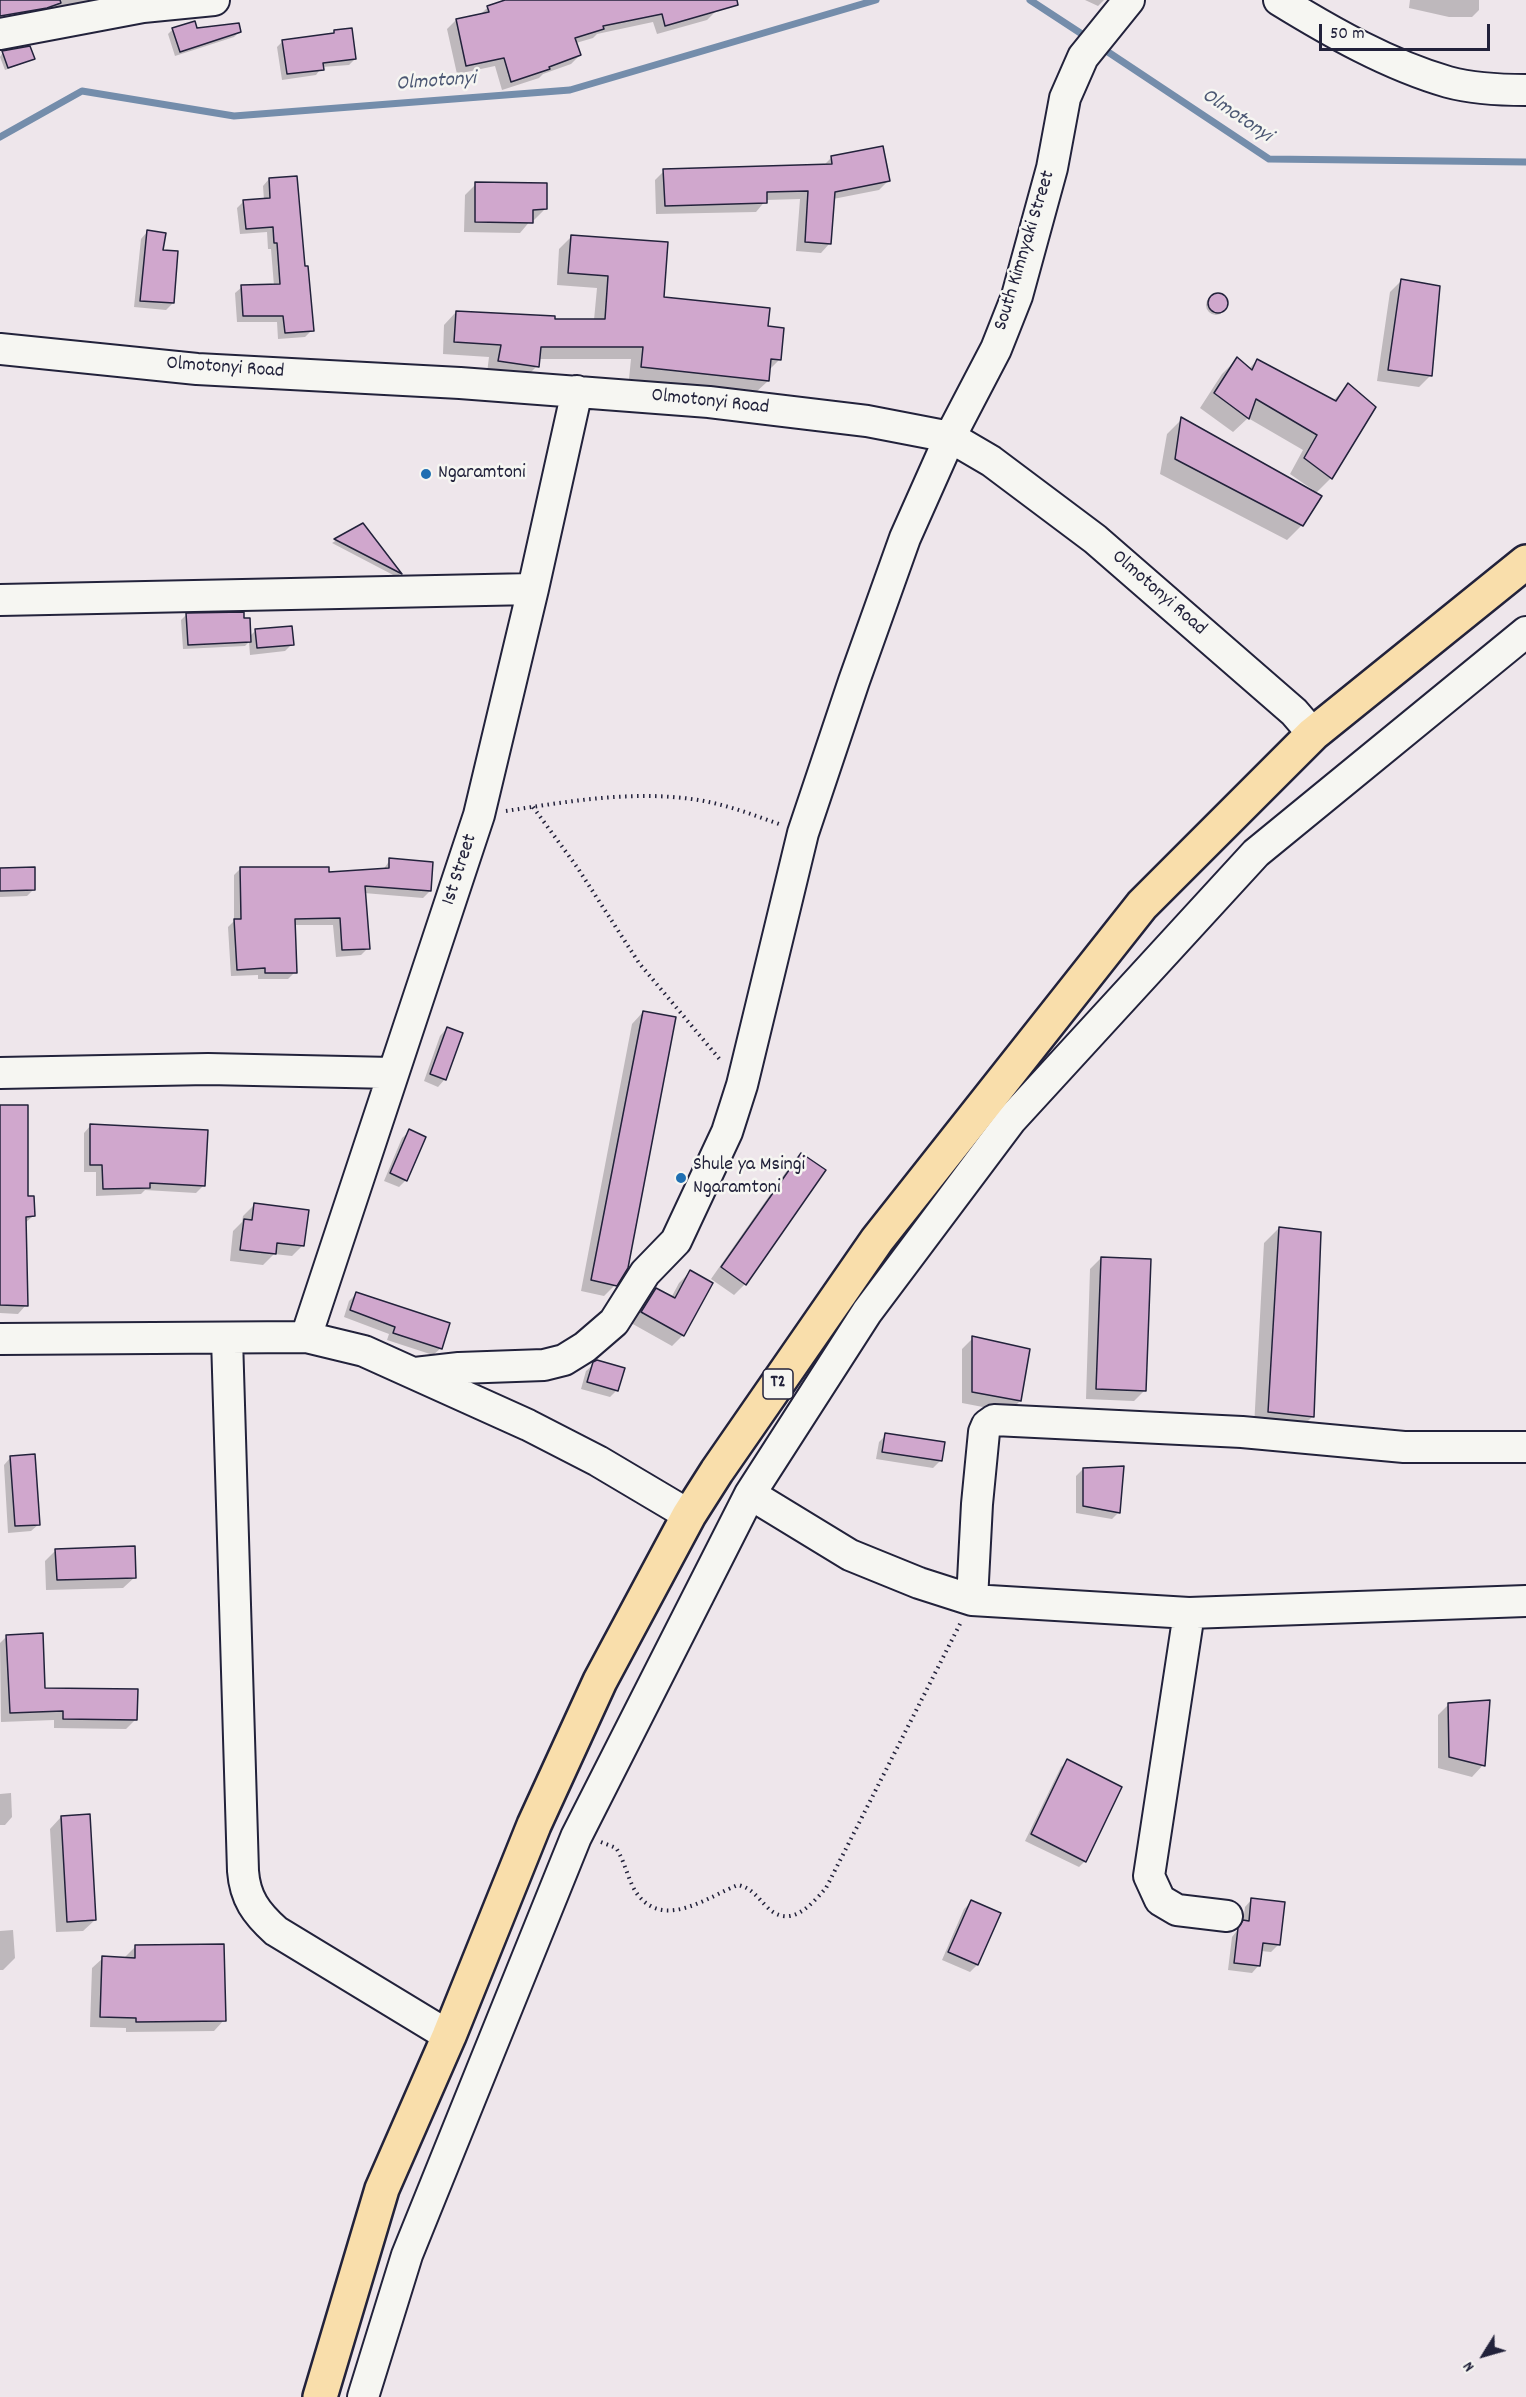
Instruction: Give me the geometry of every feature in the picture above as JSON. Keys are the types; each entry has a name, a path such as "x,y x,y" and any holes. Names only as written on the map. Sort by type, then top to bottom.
{"highway":[{"name":"T2","path":"320,2397 382,2189 449,2036 534,1825 600,1681 689,1515 877,1240 1142,905 1313,734 1526,562"}],"street":[{"path":"0,34 143,7 214,0"},
{"path":"1278,0 1360,45 1412,70 1451,82 1526,90"},
{"name":"South Kimnyaki Street","path":"416,1373 459,1368 544,1365 564,1360 585,1347 614,1322 645,1272 676,1241 722,1142 742,1085 803,833 905,538 950,437 996,349 1017,296 1052,168 1065,98 1083,57 1121,10"},
{"name":"Olmotonyi Road","path":"0,349 197,369 577,391 731,405 867,421 950,437 991,461 1095,539 1294,712 1313,734"},
{"name":"1st Street","path":"306,1337 479,815 577,391"},
{"path":"0,600 533,589"},
{"path":"363,2397 407,2255 576,1837 750,1494 867,1312 1011,1120 1256,854 1526,632"},
{"path":"0,1073 208,1069 392,1073"},
{"path":"0,1339 306,1337 364,1351 528,1425 598,1461 689,1515"},
{"path":"227,1338 243,1871 248,1899 255,1910 276,1931 449,2036"},
{"path":"972,1600 977,1504 984,1432 987,1425 994,1420 1242,1432 1404,1447 1526,1447"},
{"path":"750,1494 850,1555 919,1583 972,1600 1189,1613 1526,1601"},
{"path":"1189,1613 1149,1876 1160,1900 1178,1910 1227,1916"}],"path":[{"path":"479,815 580,799 648,795 702,801 738,809 803,833"},
{"path":"533,807 577,867 639,963 742,1085"},
{"path":"576,1837 605,1842 616,1848 639,1896 652,1907 671,1911 696,1905 738,1885 754,1892 769,1909 782,1915 795,1914 807,1909 826,1888 972,1600"}],"building":[{"path":"0,0 60,0 61,3 47,8 0,16"},
{"path":"505,0 737,0 738,5 665,26 662,14 603,26 604,29 575,38 581,55 549,67 550,69 511,82 504,58 466,66 456,19 489,12 487,6"},
{"path":"195,21 197,28 239,23 241,32 180,52 172,28"},
{"path":"352,28 356,59 323,63 324,70 287,74 282,40 334,33 334,30"},
{"path":"30,46 35,59 8,68 2,51"},
{"path":"883,146 890,181 835,192 831,244 805,242 808,191 767,192 767,203 665,206 663,169 832,164 831,156"},
{"path":"297,176 305,266 308,266 314,331 285,333 283,316 243,316 241,285 280,284 277,243 274,243 273,227 246,229 243,200 270,198 269,178"},
{"path":"475,182 547,183 547,209 533,210 533,223 475,222"},
{"path":"147,230 166,233 163,250 178,251 174,303 140,301"},
{"path":"571,235 668,242 664,297 770,308 768,326 784,328 781,360 771,359 769,381 641,367 643,347 541,347 539,367 498,361 501,345 454,342 456,311 555,316 555,319 605,319 608,276 568,273"},
{"path":"1401,279 1440,286 1432,376 1388,370"},
{"path":"1214,293 1222,293 1228,299 1228,307 1222,313 1214,313 1208,307 1208,299"},
{"path":"1237,357 1252,370 1257,359 1336,401 1348,383 1376,407 1332,479 1304,458 1317,435 1256,399 1249,419 1214,393"},
{"path":"1181,417 1322,496 1303,526 1175,459"},
{"path":"363,523 402,574 334,539"},
{"path":"244,612 244,618 250,618 251,642 188,645 186,613"},
{"path":"292,626 294,645 257,648 255,629"},
{"path":"389,858 433,862 431,891 365,886 370,949 342,950 340,918 295,919 297,973 265,973 265,968 237,970 234,919 241,919 240,867 329,867 329,872 389,868"},
{"path":"35,867 35,890 0,891 0,868"},
{"path":"643,1011 676,1017 628,1268 617,1286 591,1280"},
{"path":"447,1027 463,1033 446,1080 430,1074"},
{"path":"0,1105 28,1105 28,1196 34,1196 35,1216 26,1217 28,1306 0,1305"},
{"path":"90,1124 208,1130 205,1186 150,1183 150,1188 103,1189 102,1165 90,1165"},
{"path":"409,1129 426,1137 407,1181 390,1173"},
{"path":"801,1153 826,1170 746,1285 721,1267"},
{"path":"254,1203 309,1210 304,1246 277,1243 276,1254 240,1250 244,1219 252,1220"},
{"path":"1279,1227 1321,1232 1314,1417 1268,1412"},
{"path":"1101,1257 1151,1259 1146,1391 1096,1389"},
{"path":"690,1270 713,1283 684,1336 641,1312 656,1288 675,1298"},
{"path":"356,1292 450,1323 442,1349 393,1333 395,1327 350,1310"},
{"path":"972,1336 1030,1349 1021,1401 972,1392"},
{"path":"597,1360 625,1368 618,1391 587,1382 593,1362"},
{"path":"885,1433 945,1442 942,1461 882,1452"},
{"path":"35,1454 40,1525 15,1526 10,1456"},
{"path":"1124,1466 1120,1513 1083,1506 1083,1468"},
{"path":"135,1546 136,1578 57,1580 55,1549"},
{"path":"43,1633 45,1688 138,1689 137,1720 63,1719 63,1711 10,1713 6,1635"},
{"path":"1490,1700 1485,1766 1449,1757 1448,1703"},
{"path":"1067,1759 1122,1787 1086,1862 1031,1834"},
{"path":"90,1814 96,1920 67,1922 61,1816"},
{"path":"1251,1898 1285,1902 1280,1945 1263,1943 1260,1966 1234,1963 1238,1928 1243,1920 1249,1921"},
{"path":"971,1900 1001,1913 978,1965 948,1952"},
{"path":"224,1944 226,2021 136,2022 136,2018 100,2017 102,1956 135,1958 135,1945"}],"waterway":[{"name":"Olmotonyi","path":"0,137 82,91 234,116 570,90 876,0"},
{"name":"Olmotonyi","path":"1030,0 1088,38"},
{"name":"Olmotonyi","path":"1099,46 1269,159 1526,162"}],"place":[{"name":"Ngaramtoni","path":"426,474"},
{"name":"Shule ya Msingi Ngaramtoni","path":"681,1178"}]}
